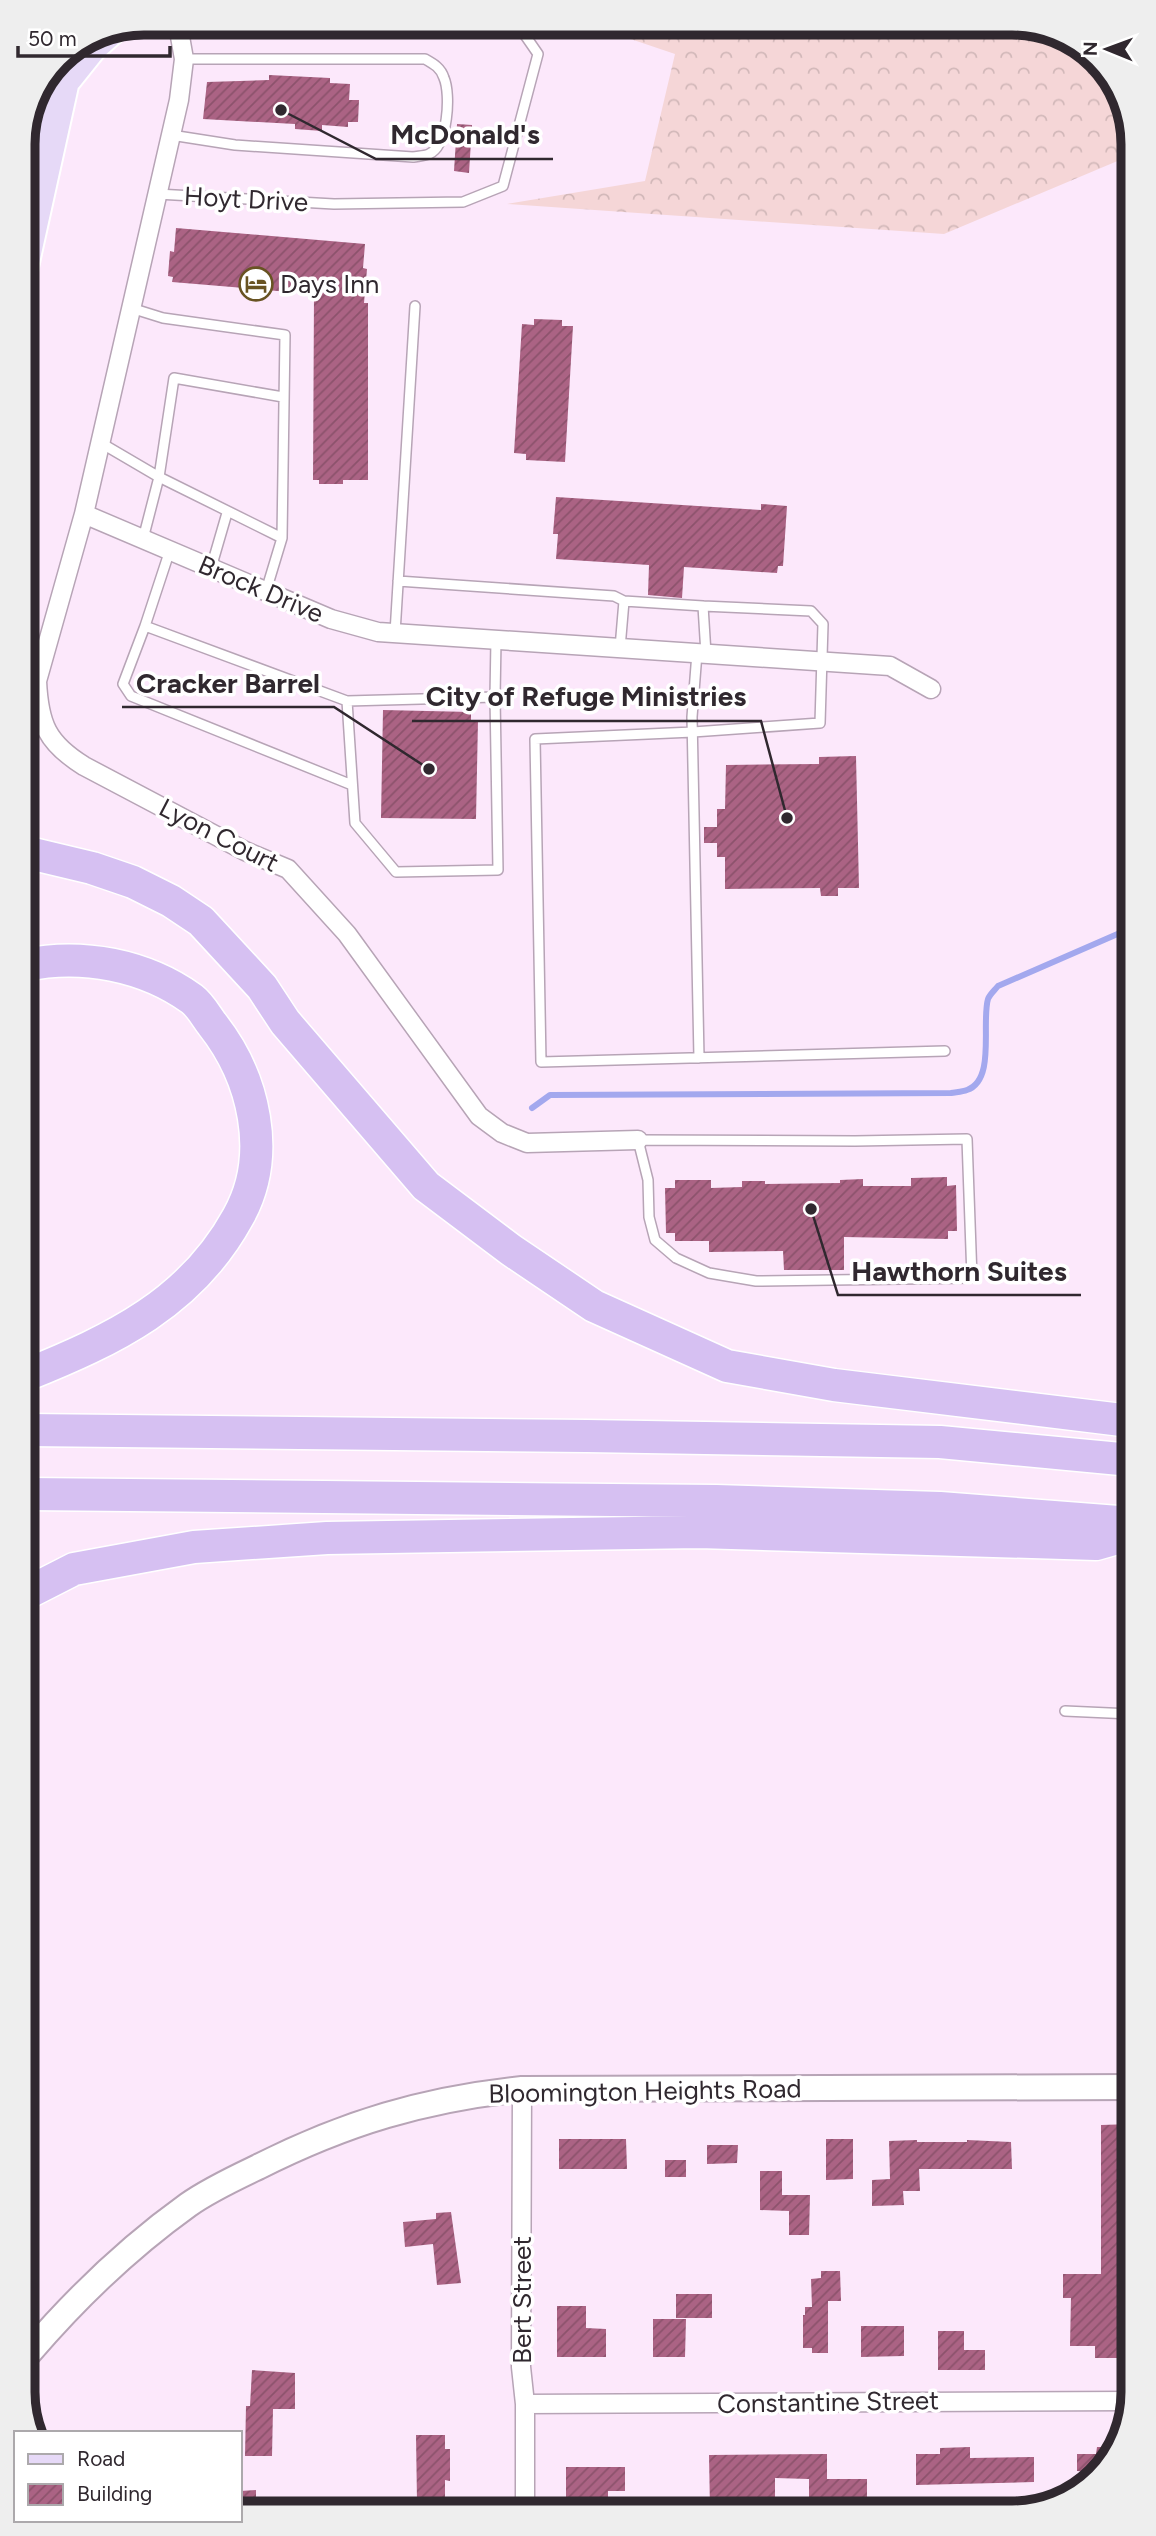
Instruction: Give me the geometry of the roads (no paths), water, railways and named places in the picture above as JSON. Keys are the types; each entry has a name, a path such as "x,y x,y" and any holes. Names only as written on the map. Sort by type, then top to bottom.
{"highway":[{"path":"35,854 92,867 133,882 171,901 201,921 262,987 285,1021 426,1185 511,1250 594,1306 727,1366 834,1385 1121,1420"},
{"path":"35,963 95,961 144,973 194,1000 230,1047 247,1086 257,1128 255,1171 240,1214 221,1245 196,1277 120,1333 81,1353 35,1371"},
{"path":"35,1430 940,1442 1121,1459"},
{"path":"35,1494 716,1501 940,1508 1121,1522"},
{"path":"35,1590 74,1569 194,1547 327,1538 699,1532 1096,1544 1121,1537"}],"main road":[{"path":"64,83 91,49"},
{"path":"35,216 68,66"},
{"name":"Bloomington Heights Road","path":"35,2346 85,2291 121,2258 190,2203 309,2141 399,2111 475,2094 522,2089 1121,2087"}],"street":[{"path":"84,514 179,100 184,59 180,35"},
{"name":"Brock Drive","path":"84,514 331,619 378,632 890,666 931,689"},
{"name":"Lyon Court","path":"84,514 37,681 38,706 44,727 64,753 245,851 288,869 347,934 479,1116 502,1133 527,1143 638,1140"},
{"name":"Bert Street","path":"522,2089 521,2367 525,2404 525,2501"},
{"name":"Constantine Street","path":"525,2404 1120,2401"}],"lane":[{"name":"Hoyt Drive","path":"157,194 334,204 463,202 503,186 538,54 525,35"},
{"path":"171,135 235,145 413,157 428,155 436,149 447,127 445,79 438,66 425,60 184,59"},
{"path":"395,633 415,306"},
{"path":"131,308 163,318 285,335 282,538 266,591"},
{"path":"144,539 159,477 174,378 283,397"},
{"path":"100,443 227,513 282,538"},
{"path":"211,568 227,513"},
{"path":"170,550 122,684 131,696 352,785"},
{"path":"398,581 614,596 624,601 811,611 822,624 820,723 534,739 541,1062 945,1051"},
{"path":"620,648 624,601"},
{"path":"699,1058 693,732 703,606"},
{"path":"145,626 347,701 495,697"},
{"path":"347,701 355,822 396,872 498,870 496,640"},
{"path":"967,1139 972,1278 756,1281 709,1273 676,1258 655,1240 649,1217 648,1180 638,1140 967,1139"},
{"path":"1065,1711 1121,1713"}],"waterway":[{"path":"532,1108 550,1095 965,1091 976,1084 982,1075 986,1050 986,1009 988,999 998,986 1121,932"}],"place":[{"name":"McDonald's","path":"281,110"},
{"name":"Days Inn","path":"256,284"},
{"name":"Cracker Barrel","path":"429,769"},
{"name":"City of Refuge Ministries","path":"787,818"},
{"name":"Hawthorn Suites","path":"811,1209"}]}
